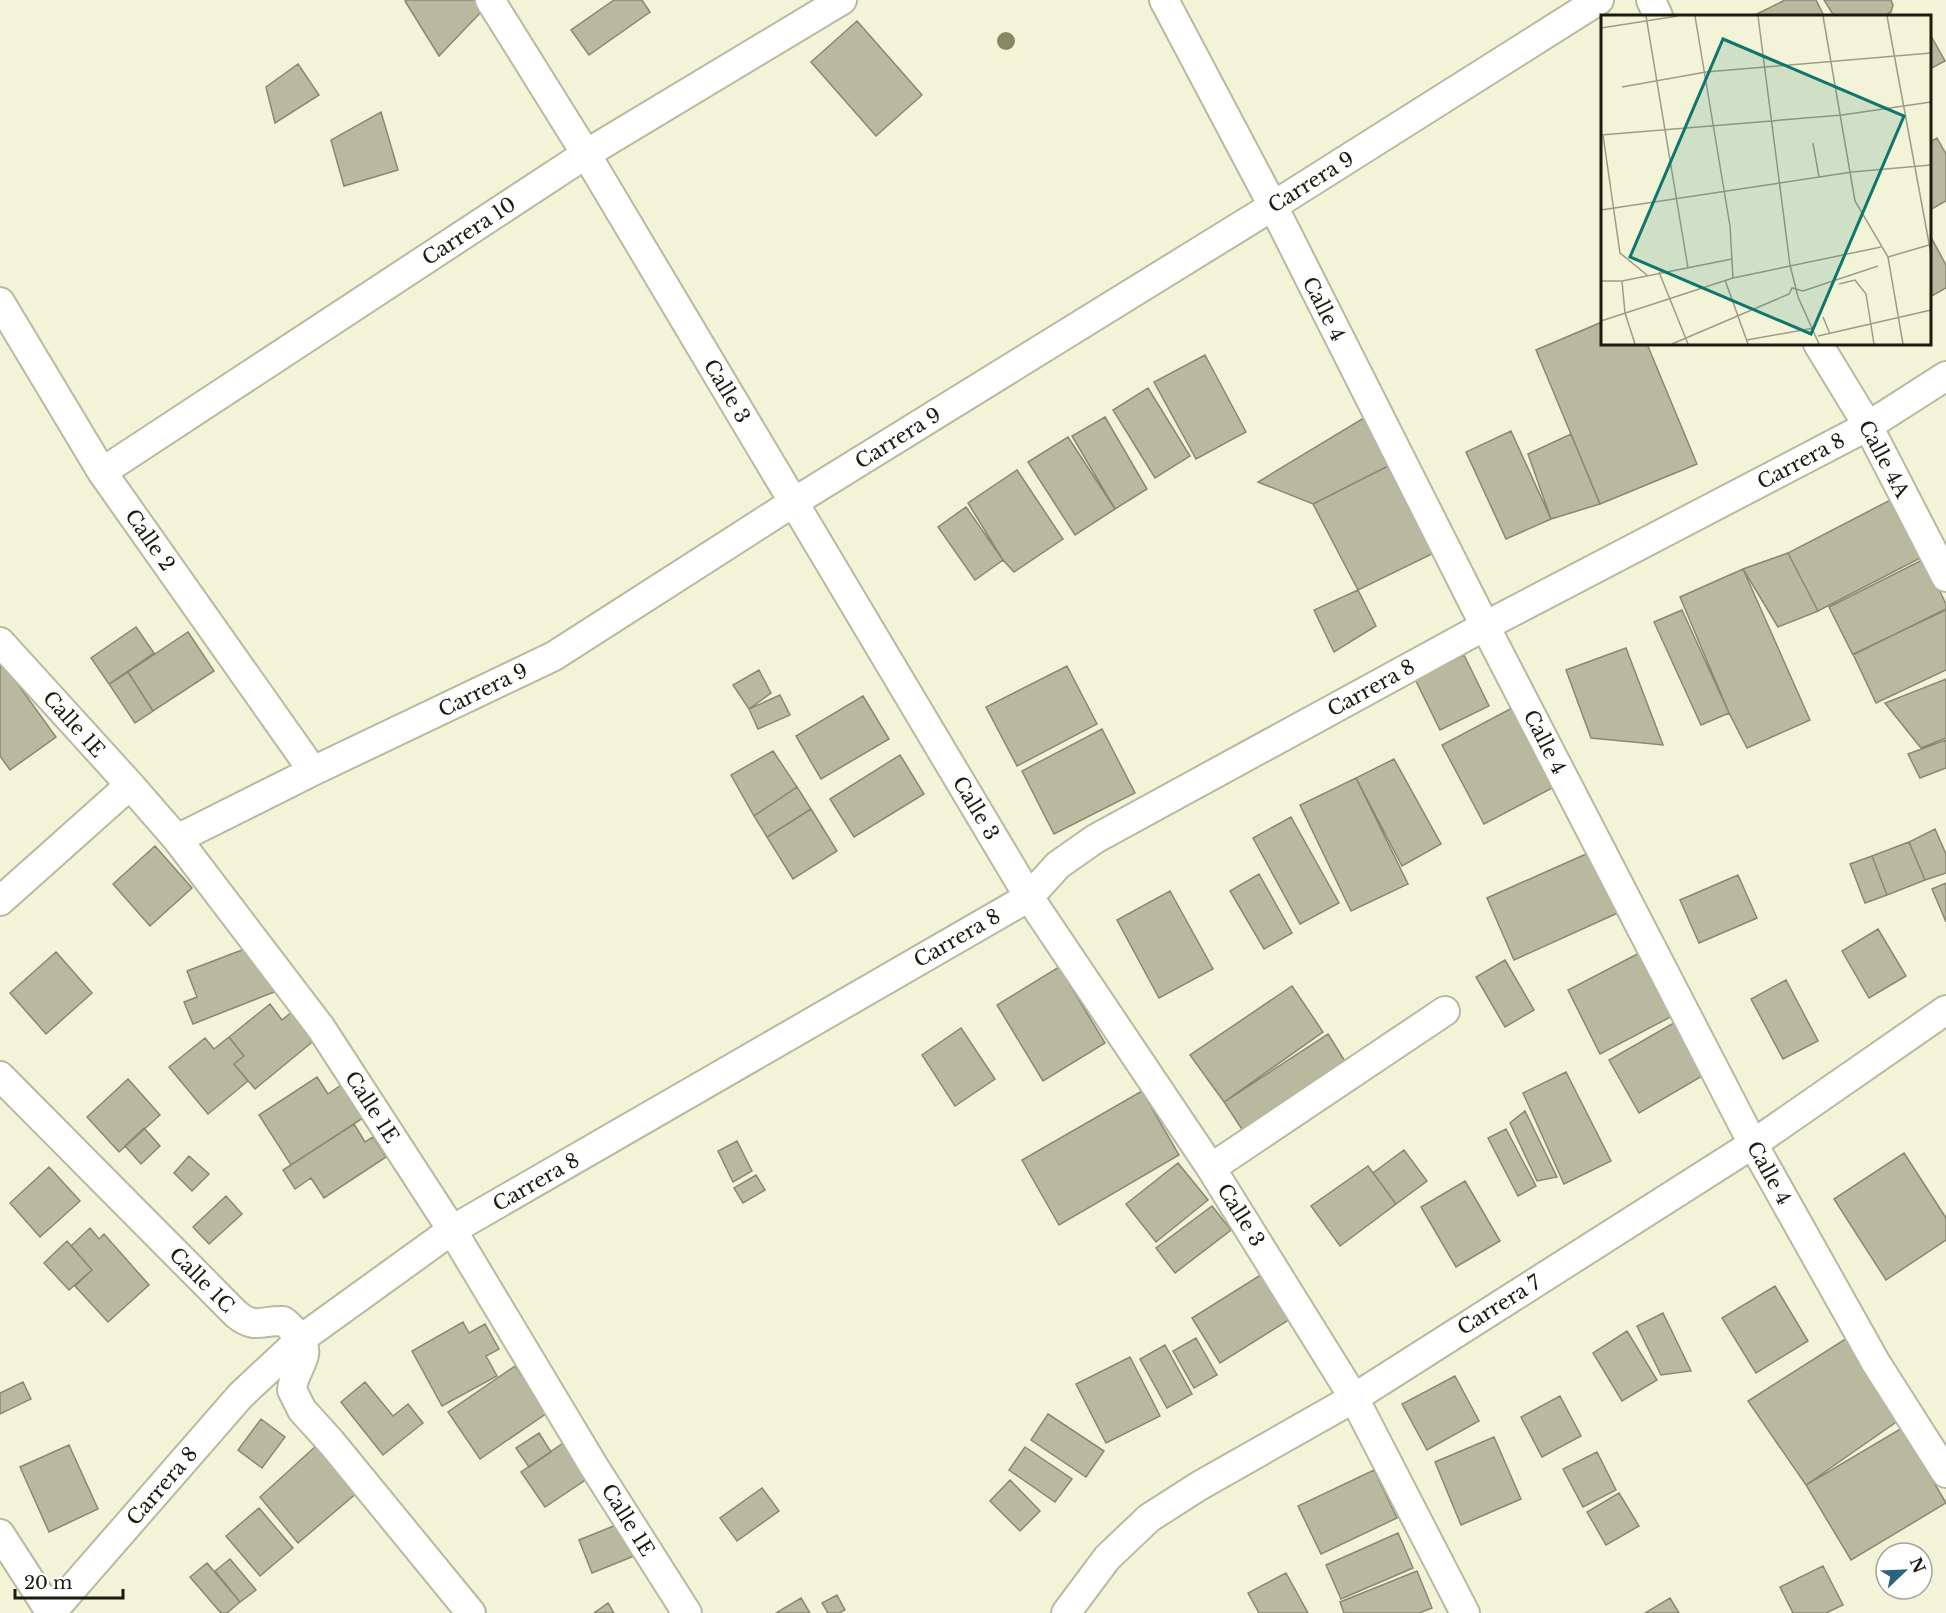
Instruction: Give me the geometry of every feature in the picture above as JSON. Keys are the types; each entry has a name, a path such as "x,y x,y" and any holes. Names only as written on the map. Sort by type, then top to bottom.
{"street":[{"name":"Calle 3","path":"490,0 586,154 1029,897 1211,1168 1354,1398 1465,1613"},
{"name":"Carrera 10","path":"102,472 586,154 842,0"},
{"name":"Calle 4","path":"1164,0 1753,1144 1876,1363 1946,1473"},
{"name":"Carrera 9","path":"177,839 554,656 794,502 1599,0"},
{"path":"1651,0 1658,15"},
{"name":"Calle 2","path":"0,302 102,472 313,771"},
{"name":"Calle 4A","path":"1819,345 1868,426 1946,577"},
{"name":"Carrera 8","path":"51,1613 241,1395 294,1346 452,1230 1029,897 1058,865 1095,839 1485,626 1868,426 1946,376"},
{"name":"Calle 1E","path":"0,642 177,839 321,1028 452,1230 593,1465 687,1613"},
{"path":"0,901 130,784"},
{"name":"Carrera 7","path":"1066,1613 1107,1558 1149,1518 1199,1486 1354,1398 1753,1144 1946,1010"},
{"path":"1211,1168 1445,1011"},
{"name":"Calle 1C","path":"0,1077 236,1314 243,1320 256,1324 283,1321 294,1346"},
{"path":"294,1346 306,1349 292,1390 298,1404 471,1613"},
{"path":"0,1534 51,1613"}],"building":[{"path":"406,0 475,0 483,10 439,56"},
{"path":"614,0 642,0 650,12 589,55 571,30"},
{"path":"1785,0 1816,0 1824,15 1755,15"},
{"path":"1824,0 1891,0 1893,5 1891,12 1886,15 1833,15"},
{"path":"857,21 922,95 876,136 811,62"},
{"path":"1931,36 1945,61 1931,68"},
{"path":"298,64 319,95 275,123 266,87"},
{"path":"381,112 398,170 344,186 331,140"},
{"path":"1937,138 1946,154 1946,201 1931,209 1931,141"},
{"path":"1931,240 1946,265 1946,288 1931,296"},
{"path":"1601,322 1601,345 1647,345 1697,464 1600,504 1536,350"},
{"path":"1205,355 1246,432 1196,459 1154,382"},
{"path":"1148,388 1190,456 1155,478 1113,410"},
{"path":"1367,416 1390,465 1313,504 1258,482"},
{"path":"1105,417 1147,489 1115,509 1072,436"},
{"path":"1511,431 1551,519 1506,539 1466,452"},
{"path":"1571,434 1600,504 1551,519 1528,454"},
{"path":"1068,437 1115,509 1075,535 1028,462"},
{"path":"1390,465 1434,553 1358,590 1313,504"},
{"path":"1017,470 1063,539 1014,572 1003,560 968,503"},
{"path":"1900,495 1930,553 1818,611 1788,553"},
{"path":"966,507 1003,560 975,580 938,527"},
{"path":"1788,553 1818,611 1778,627 1743,569"},
{"path":"1924,559 1946,604 1946,609 1853,655 1829,607"},
{"path":"1743,569 1810,720 1747,748 1729,713 1680,597"},
{"path":"1358,590 1376,626 1334,652 1314,610"},
{"path":"1682,610 1729,713 1701,725 1654,622"},
{"path":"1946,610 1946,670 1876,703 1853,654"},
{"path":"136,627 154,653 109,684 91,658"},
{"path":"188,632 214,671 153,711 128,672"},
{"path":"1626,648 1663,745 1591,738 1566,670"},
{"path":"1464,655 1489,706 1440,730 1415,679"},
{"path":"4,665 56,737 10,770 0,756 0,667"},
{"path":"1067,666 1097,724 1017,766 986,707"},
{"path":"759,670 771,693 749,709 733,685"},
{"path":"128,672 153,711 135,723 109,684"},
{"path":"1946,679 1946,738 1921,748 1885,703"},
{"path":"780,695 790,715 758,729 749,709"},
{"path":"863,696 889,739 821,779 796,736"},
{"path":"1512,708 1554,787 1484,824 1442,745"},
{"path":"1102,729 1135,793 1054,834 1022,771"},
{"path":"1946,740 1946,768 1920,778 1908,754"},
{"path":"773,751 797,787 754,816 731,775"},
{"path":"900,755 924,794 854,837 830,799"},
{"path":"1394,759 1441,844 1402,866 1356,778"},
{"path":"1356,778 1408,884 1351,911 1300,805"},
{"path":"797,787 811,809 767,837 754,816"},
{"path":"811,809 837,851 793,879 767,837"},
{"path":"1291,817 1339,903 1300,924 1253,838"},
{"path":"1935,829 1946,854 1946,873 1925,880 1909,842"},
{"path":"1909,842 1925,880 1887,895 1872,856"},
{"path":"155,846 192,888 150,926 113,884"},
{"path":"1595,850 1622,911 1514,960 1487,898"},
{"path":"1872,856 1887,895 1865,903 1850,864"},
{"path":"1259,874 1292,933 1264,949 1230,891"},
{"path":"1738,875 1757,918 1699,943 1680,900"},
{"path":"1946,883 1946,922 1932,889"},
{"path":"1170,891 1213,969 1159,998 1117,920"},
{"path":"1878,929 1906,976 1869,998 1842,951"},
{"path":"255,945 274,992 193,1024 184,1002 197,997 187,971"},
{"path":"1645,950 1678,1013 1600,1054 1568,990"},
{"path":"56,952 92,993 46,1034 10,993"},
{"path":"1505,960 1534,1010 1505,1027 1476,977"},
{"path":"1059,967 1105,1043 1043,1081 997,1005"},
{"path":"1786,980 1818,1041 1783,1059 1751,999"},
{"path":"1292,986 1323,1032 1224,1102 1190,1055"},
{"path":"270,1004 282,1020 293,1011 316,1039 255,1089 234,1064 244,1056 229,1037"},
{"path":"1679,1020 1709,1072 1639,1113 1609,1060"},
{"path":"961,1028 995,1079 955,1106 922,1055"},
{"path":"1328,1034 1351,1071 1247,1137 1224,1102"},
{"path":"229,1037 244,1056 234,1064 248,1081 208,1114 169,1067 205,1038 214,1049"},
{"path":"1566,1072 1611,1161 1564,1184 1523,1093"},
{"path":"317,1077 328,1094 344,1083 366,1116 291,1165 259,1115"},
{"path":"128,1079 160,1115 119,1152 87,1117"},
{"path":"1142,1091 1179,1155 1059,1225 1022,1160"},
{"path":"1525,1111 1557,1177 1537,1181 1510,1123"},
{"path":"354,1124 365,1142 373,1137 386,1157 324,1198 311,1178 295,1189 283,1170"},
{"path":"144,1128 160,1146 141,1164 125,1146"},
{"path":"1506,1129 1536,1186 1518,1196 1488,1138"},
{"path":"737,1141 752,1171 733,1182 718,1151"},
{"path":"1404,1150 1427,1181 1396,1204 1373,1173"},
{"path":"1904,1153 1946,1218 1946,1240 1886,1280 1834,1199"},
{"path":"189,1156 209,1174 192,1191 174,1173"},
{"path":"1178,1163 1208,1200 1156,1242 1126,1204"},
{"path":"1368,1166 1396,1204 1340,1246 1311,1206"},
{"path":"49,1167 80,1201 40,1237 10,1203"},
{"path":"756,1175 765,1190 743,1203 734,1188"},
{"path":"1465,1181 1500,1241 1456,1267 1421,1207"},
{"path":"226,1196 242,1214 209,1244 193,1227"},
{"path":"1212,1206 1231,1230 1175,1273 1156,1248"},
{"path":"90,1228 99,1239 104,1234 149,1285 108,1322 75,1286 92,1270 71,1246"},
{"path":"67,1241 92,1270 69,1290 44,1263"},
{"path":"1267,1271 1295,1316 1220,1363 1192,1318"},
{"path":"1775,1286 1808,1341 1756,1373 1722,1318"},
{"path":"1663,1313 1691,1371 1661,1375 1637,1326"},
{"path":"463,1322 469,1333 485,1324 499,1349 486,1356 497,1376 442,1406 412,1351"},
{"path":"1627,1331 1657,1380 1622,1401 1593,1353"},
{"path":"1196,1338 1217,1375 1194,1388 1173,1351"},
{"path":"1847,1338 1899,1420 1806,1485 1748,1401"},
{"path":"1165,1345 1192,1394 1167,1408 1140,1359"},
{"path":"1130,1357 1160,1416 1106,1443 1076,1384"},
{"path":"515,1366 547,1413 480,1459 448,1412"},
{"path":"1455,1376 1479,1421 1427,1450 1402,1404"},
{"path":"23,1382 31,1399 0,1414 0,1393"},
{"path":"365,1382 393,1416 408,1404 423,1423 383,1455 341,1402"},
{"path":"1560,1396 1581,1436 1542,1457 1521,1417"},
{"path":"1048,1414 1104,1451 1086,1477 1031,1440"},
{"path":"261,1419 285,1437 262,1468 238,1450"},
{"path":"1902,1428 1946,1503 1883,1541 1874,1541 1874,1546 1851,1560 1806,1485"},
{"path":"539,1433 551,1452 529,1467 516,1448"},
{"path":"1494,1437 1521,1499 1461,1525 1435,1462"},
{"path":"569,1439 593,1475 545,1507 521,1472"},
{"path":"69,1445 98,1509 49,1532 20,1467"},
{"path":"317,1445 358,1492 298,1543 260,1497"},
{"path":"1025,1447 1072,1479 1055,1502 1009,1470"},
{"path":"1597,1452 1616,1490 1583,1507 1563,1469"},
{"path":"1374,1470 1397,1518 1321,1554 1298,1506"},
{"path":"1010,1480 1040,1511 1020,1531 990,1501"},
{"path":"762,1488 779,1511 737,1541 720,1518"},
{"path":"1619,1493 1639,1526 1606,1545 1587,1512"},
{"path":"259,1508 293,1548 260,1576 226,1536"},
{"path":"621,1523 634,1556 592,1573 579,1540"},
{"path":"1398,1533 1413,1568 1341,1599 1326,1565"},
{"path":"230,1559 256,1590 240,1602 215,1571"},
{"path":"207,1563 240,1602 227,1613 221,1613 190,1577"},
{"path":"1823,1566 1843,1605 1826,1613 1793,1613 1780,1587"},
{"path":"1417,1571 1432,1608 1419,1613 1344,1613 1340,1602"},
{"path":"1286,1573 1308,1613 1259,1613 1248,1593"},
{"path":"837,1595 845,1610 839,1613 828,1613 822,1603"},
{"path":"801,1598 810,1613 776,1613"},
{"path":"1670,1598 1679,1613 1645,1613"},
{"path":"608,1603 614,1613 594,1613"}]}
